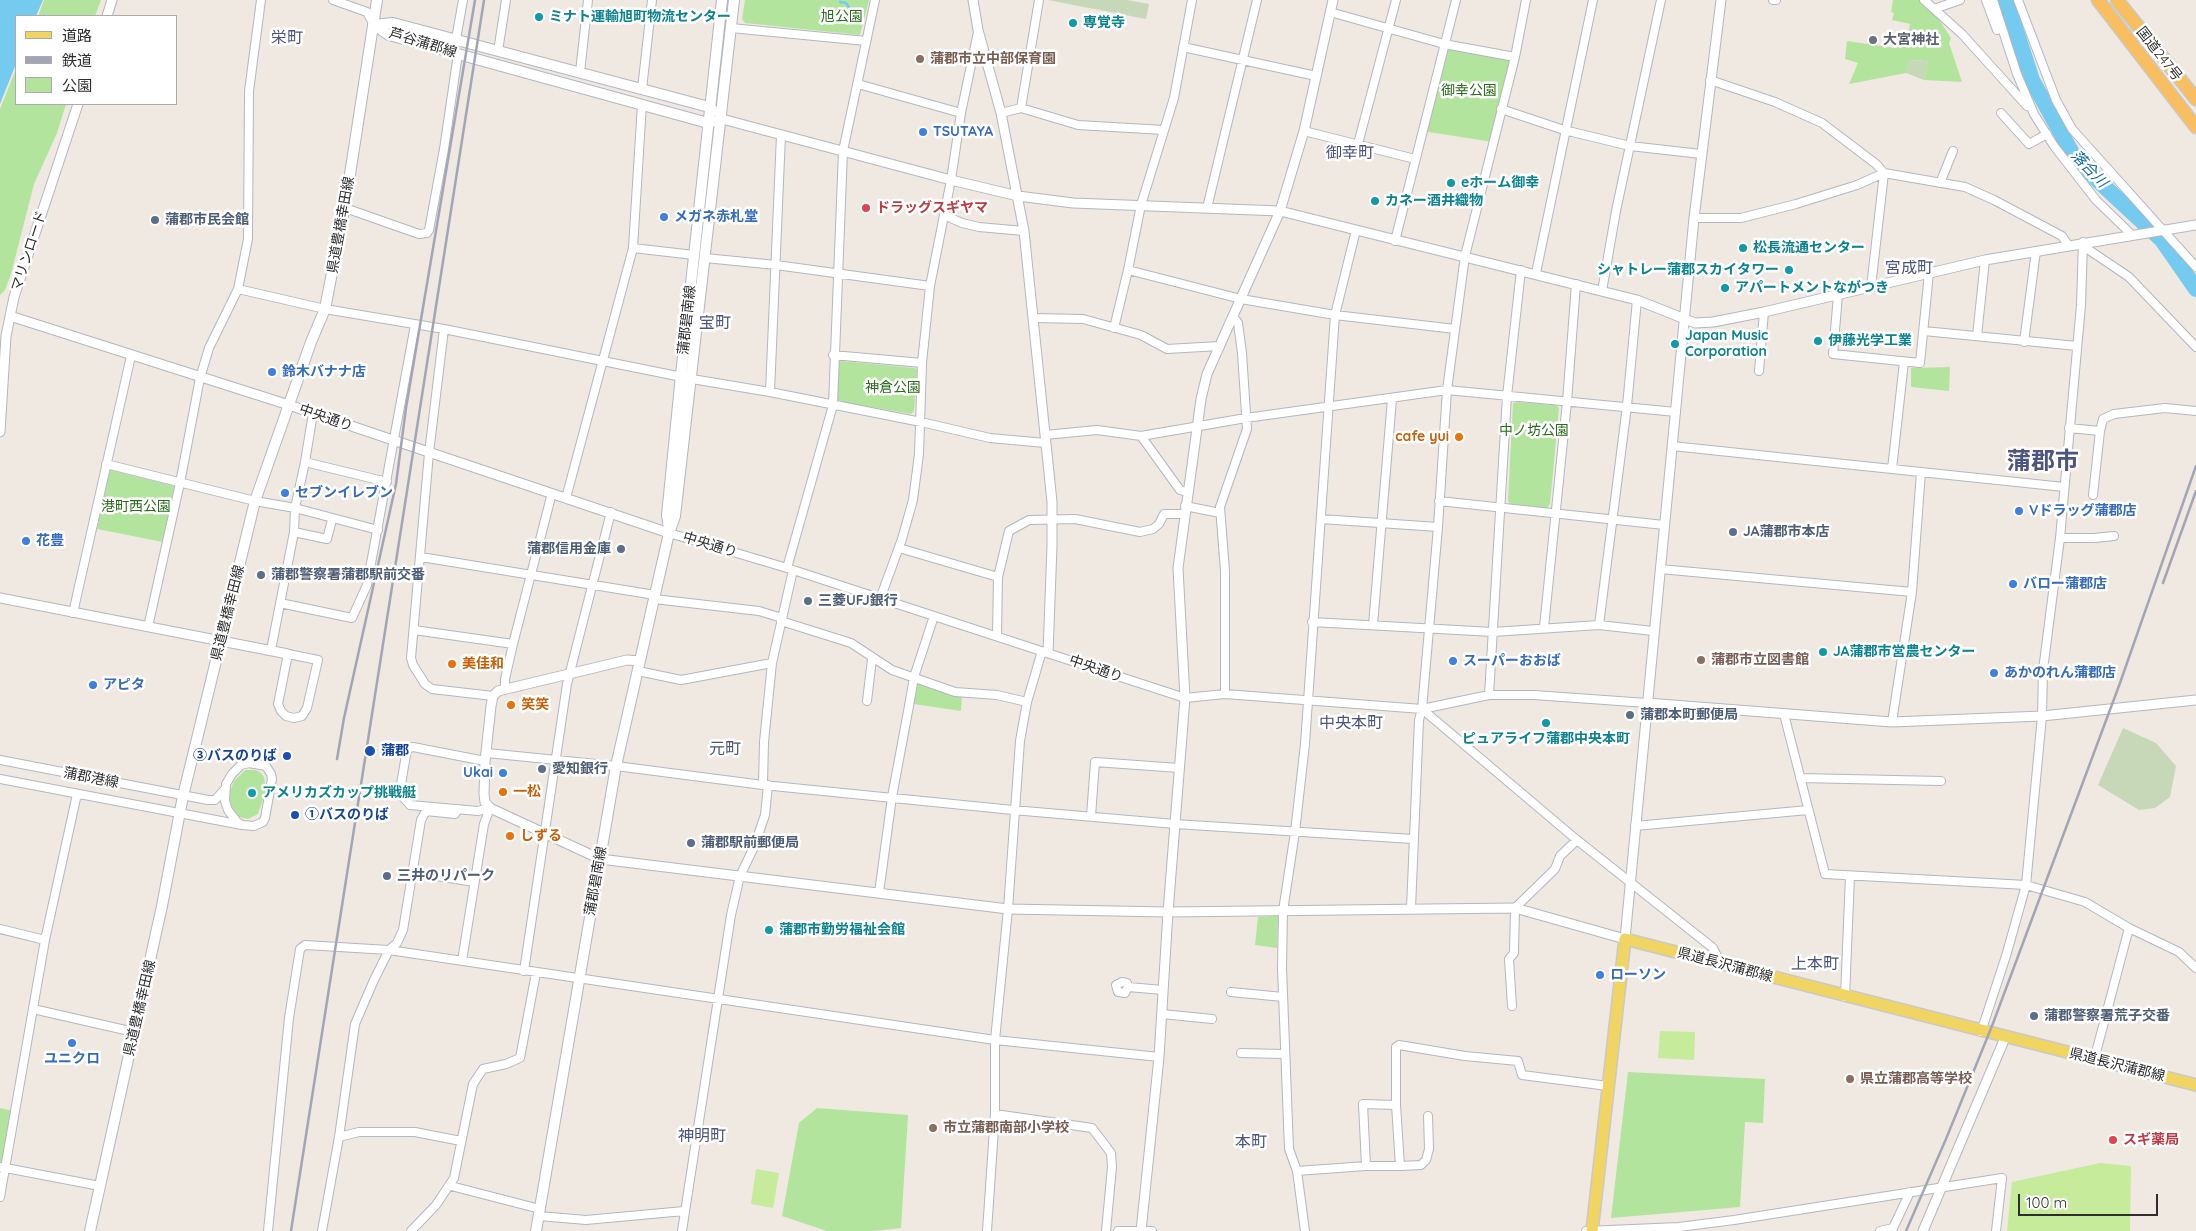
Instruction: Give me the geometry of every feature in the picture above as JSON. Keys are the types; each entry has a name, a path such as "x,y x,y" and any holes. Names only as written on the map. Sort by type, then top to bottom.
{"highway":[{"name":"国道247号","path":"2098,0 2196,127"},
{"name":"国道247号","path":"2117,0 2196,99"}],"main road":[{"name":"県道豊橋幸田線","path":"90,1231 162,906 183,796 255,501 326,309 345,208 377,0"},
{"path":"709,108 722,0"},
{"path":"708,123 722,119 734,0"},
{"name":"芦谷蒲郡線","path":"374,25 393,23 580,72 709,108 722,119"},
{"name":"芦谷蒲郡線","path":"374,25 389,35 708,123"},
{"name":"蒲郡碧南線","path":"669,533 667,515 709,108"},
{"name":"蒲郡碧南線","path":"536,1231 616,766 669,533 675,516 722,119"},
{"path":"1592,1231 1625,939"},
{"name":"県道長沢蒲郡線","path":"1625,939 1981,1032 2196,1085"}],"street":[{"path":"106,15 112,0"},
{"path":"148,627 180,483 200,378 209,348 238,289 248,239 249,91 261,0"},
{"path":"333,0 367,12 374,25"},
{"path":"456,39 463,0"},
{"path":"498,51 506,0"},
{"path":"580,72 588,0"},
{"path":"642,90 652,0"},
{"path":"682,1231 731,915 740,876 754,847 764,815 766,785 764,742 772,664 790,569 833,405 833,355 843,151 875,0"},
{"path":"973,0 978,30 1001,113 1024,231 1052,519 1045,652 1027,702 1020,741 1013,810 1008,909 996,1040 995,1114 987,1231"},
{"path":"1021,108 1039,0"},
{"path":"1114,328 1141,205 1174,98 1192,0"},
{"path":"1207,208 1257,0"},
{"path":"1142,1230 1160,1057 1174,824 1185,698 1178,568 1184,510 1197,425 1207,374 1280,211 1304,131 1333,0"},
{"path":"1358,144 1396,0"},
{"path":"1395,240 1456,0"},
{"path":"1411,908 1419,720 1422,709 1438,526 1447,390 1465,256 1515,57 1526,0"},
{"path":"1536,274 1564,130 1593,0"},
{"path":"1602,291 1616,211 1661,0"},
{"path":"640,661 627,660 498,691 493,696 486,757 484,794 485,802 490,808 600,859 1008,909 1168,912 1515,908 1625,939 1694,218 1721,0"},
{"path":"1924,0 1962,34 2034,114"},
{"path":"1934,9 1960,0"},
{"path":"1986,0 2004,48 2010,54"},
{"path":"1993,0 2023,92 2034,114 2096,200 2130,234"},
{"path":"2018,0 2056,100 2072,129 2196,267"},
{"path":"1330,12 1444,44 1515,57"},
{"path":"732,28 866,41"},
{"path":"880,599 899,548 913,500 919,454 922,363 930,286 978,30"},
{"path":"1183,47 1316,76"},
{"path":"345,208 419,234 427,233 444,149 458,54"},
{"path":"1710,80 1776,102 1822,123 1876,164 1884,173 1871,287"},
{"path":"858,84 961,113"},
{"path":"566,498 633,248 642,104"},
{"name":"マリンロード","path":"0,432 6,336 14,297 78,105"},
{"path":"1001,113 1021,108 1078,125 1164,130"},
{"path":"1501,108 1564,130 1630,146 1701,154"},
{"path":"2001,113 2029,144 2047,134"},
{"path":"722,119 1018,196 1072,203 1280,211 1637,300 1695,323 1713,322 1764,312 1985,260 2130,234 2196,225"},
{"path":"1304,131 1415,159"},
{"path":"770,392 781,135"},
{"path":"1940,183 1953,150"},
{"path":"1694,218 1741,218 1750,216 1857,185 1884,173 1965,187 2062,236 2068,245"},
{"path":"944,215 962,224 1024,231"},
{"path":"1305,1231 1297,1172 1289,1149 1284,1054 1283,911 1295,832 1308,701 1312,622 1335,315 1356,230"},
{"path":"1981,1032 2006,956 2026,885 2042,716 2043,670 2060,538 2081,305 2083,242"},
{"path":"2083,242 2089,250 2129,277 2196,347"},
{"path":"633,248 694,255"},
{"path":"2024,342 2036,251"},
{"path":"705,258 776,265 930,286"},
{"path":"1977,336 1985,260"},
{"path":"1128,270 1241,299 1335,315 1455,329"},
{"path":"1489,695 1508,396 1521,270"},
{"path":"1838,295 1833,354 1920,363 1929,273"},
{"path":"1544,627 1567,402 1576,284"},
{"path":"238,289 326,309 444,329 681,375 692,379 770,392 921,422 1004,441 1045,439 1097,430 1141,436 1197,425 1447,390 1676,412"},
{"path":"1600,625 1627,406 1637,300"},
{"path":"1759,371 1764,312"},
{"name":"中央通り","path":"10,316 289,405 669,533 790,569 978,632 997,636 1185,698 1225,694 1422,709 1489,695 1534,695 1647,703"},
{"path":"1225,694 1226,580 1220,507 1246,429 1242,353 1238,323 1233,316"},
{"path":"1032,318 1083,319 1141,335 1167,349 1220,346"},
{"path":"280,603 352,618 366,585 378,530 415,325"},
{"path":"444,329 429,453 411,658 413,665 425,684 432,688 493,696"},
{"path":"1924,331 2077,346"},
{"path":"833,355 922,363"},
{"path":"73,613 131,356"},
{"path":"1892,469 1904,362"},
{"path":"1373,625 1392,399"},
{"path":"2093,495 2100,430 2103,419 2114,414 2165,408 2196,411"},
{"path":"271,650 294,532 295,508 313,413"},
{"path":"2069,428 2100,430"},
{"path":"1141,436 1180,490 1187,492"},
{"path":"1672,446 2064,486"},
{"path":"305,462 387,482"},
{"path":"106,464 255,501 295,508 332,520 378,530"},
{"path":"1892,722 1912,592 1921,472"},
{"path":"505,689 505,679 513,644 552,493"},
{"path":"1439,501 1664,524"},
{"path":"997,636 998,577 1009,532 1029,520 1075,519 1140,532 1153,529 1159,524 1164,514 1184,510 1220,513"},
{"path":"524,971 569,674 611,512"},
{"path":"1321,519 1438,526"},
{"path":"294,532 327,539 332,520"},
{"path":"2060,538 2114,536"},
{"path":"899,548 998,577"},
{"path":"421,557 654,597 759,611 850,643 872,659 892,670 955,692 997,695 1027,702"},
{"path":"1660,569 1912,592"},
{"path":"0,598 148,627 222,639 318,660 308,708 302,716 294,718 286,716 281,712 278,704 288,654"},
{"path":"879,892 892,797 914,677 934,616"},
{"path":"1312,622 1493,632 1544,627 1600,625 1653,631"},
{"path":"414,630 513,644"},
{"path":"867,701 872,659"},
{"path":"638,672 681,680 772,664"},
{"path":"1647,703 1892,722 2042,716 2196,700"},
{"path":"1422,709 1577,840 1713,948 1722,964"},
{"path":"1784,714 1825,874 2026,885 2085,902 2129,928 2179,952 2196,968"},
{"path":"490,808 478,811 410,805 405,801 400,790 407,749 414,747 486,757 555,759 766,785 1013,810 1174,824 1413,840"},
{"name":"蒲郡港線","path":"0,760 183,796 215,800 225,789"},
{"path":"1091,816 1095,762 1179,768"},
{"path":"245,764 264,765 272,774 272,786 262,822 254,826 242,825 235,819 228,810 225,801 225,789 232,774 245,764"},
{"path":"1800,778 1941,781"},
{"name":"蒲郡港線","path":"0,779 242,825"},
{"path":"0,1197 3,1167 45,940 77,794"},
{"path":"462,961 484,824 490,808"},
{"path":"322,1231 339,1137 355,1024 369,989 389,950 396,944 403,930 421,820 426,811 455,814 458,809"},
{"path":"1635,826 1808,810"},
{"path":"1512,1006 1510,959 1514,953 1515,908 1555,869 1563,852 1577,840"},
{"path":"412,872 474,882"},
{"path":"1845,997 1850,876"},
{"path":"2094,1060 2129,928"},
{"path":"0,929 45,940"},
{"path":"268,1231 289,1018 300,949 308,944 389,950 579,980 996,1040 1160,1057"},
{"path":"411,1231 436,1205 454,1178 473,1084 483,1069 506,1064 520,1058 536,973"},
{"path":"1128,987 1164,990"},
{"path":"1231,992 1283,997"},
{"path":"33,1009 134,1032"},
{"path":"1162,1014 1212,1018"},
{"path":"1923,1231 2005,1038"},
{"path":"1400,1166 1396,1105 1396,1048 1398,1045 1465,1056 1518,1061 1522,1075 1608,1086"},
{"path":"1241,1053 1284,1054"},
{"path":"1366,1166 1363,1104 1396,1105"},
{"path":"995,1114 1092,1128 1111,1153 1112,1167 1106,1231"},
{"path":"1297,1172 1366,1166 1421,1164 1426,1160 1428,1150 1428,1116"},
{"path":"339,1137 358,1132 415,1132 461,1141"},
{"path":"3,1167 100,1186"},
{"path":"1586,1231 1680,1227 2002,1178 1996,1231"},
{"path":"450,1186 539,1212 586,1220 684,1211"},
{"path":"1880,1231 1892,1228 1910,1192"},
{"path":"1118,1231 1152,1231"}],"green space":[{"path":"44,0 101,0 95,15 38,15"},
{"name":"旭公園","path":"745,0 869,0 860,35 745,23 742,19"},
{"path":"1048,0 1127,0 1149,4 1146,19"},
{"path":"1893,0 1924,0 1929,4 1951,38 1949,43 1962,82 1924,80 1928,61 1910,60 1906,73 1849,84 1858,63 1845,59 1847,41 1895,48 1897,41 1906,43 1910,24 1892,20 1894,13 1891,12"},
{"name":"御幸公園","path":"1444,44 1515,57 1493,142 1422,131"},
{"path":"1909,60 1928,61 1924,80 1906,73"},
{"path":"15,72 15,105 66,105 57,133 34,184 11,274 5,290 0,295 0,109"},
{"name":"神倉公園","path":"841,361 915,368 917,370 914,411 911,414 837,401 838,363"},
{"path":"1950,367 1949,391 1911,387 1911,368"},
{"name":"中ノ坊公園","path":"1513,403 1556,405 1559,408 1550,504 1547,508 1510,504 1508,501"},
{"name":"港町西公園","path":"110,470 174,486 163,542 97,529"},
{"path":"919,676 962,695 961,711 914,704"},
{"path":"2123,728 2156,743 2176,766 2170,797 2155,808 2139,810 2098,785"},
{"path":"245,770 256,770 261,773 264,777 266,790 258,814 248,819 239,817 234,812 230,803 229,793 234,781"},
{"path":"1278,916 1277,948 1255,945 1258,917"},
{"path":"1660,1031 1695,1032 1694,1060 1658,1058"},
{"path":"1628,1072 1765,1079 1763,1123 1745,1122 1740,1207 1611,1218"},
{"path":"0,1108 13,1111 2,1163 0,1162"},
{"path":"817,1108 908,1115 901,1228 873,1231 827,1231 782,1216 799,1123"},
{"path":"2100,1163 2131,1166 2130,1231 2007,1231 2012,1182"},
{"path":"756,1169 779,1173 773,1208 751,1204"}],"water":[{"path":"0,0 43,0 36,15 15,15 15,66 0,104"}],"waterway":[{"name":"落合川","path":"2006,0 2032,80 2073,155 2162,240 2196,289"},
{"path":"840,2 846,3 856,17"}],"railway":[{"path":"337,759 344,718 396,484 406,408 475,0"},
{"path":"291,1231 484,0"},
{"path":"1906,1231 1992,1026 2120,683 2196,466"},
{"path":"2163,583 2196,491"}],"place":[{"name":"ミナト運輸旭町物流センター","path":"539,17"},
{"name":"専覚寺","path":"1073,23"},
{"name":"大宮神社","path":"1873,40"},
{"name":"蒲郡市立中部保育園","path":"920,59"},
{"name":"TSUTAYA","path":"923,132"},
{"name":"eホーム御幸","path":"1451,183"},
{"name":"カネー酒井織物","path":"1375,201"},
{"name":"ドラッグスギヤマ","path":"866,208"},
{"name":"メガネ赤札堂","path":"664,217"},
{"name":"蒲郡市民会館","path":"155,220"},
{"name":"松長流通センター","path":"1743,248"},
{"name":"シャトレー蒲郡スカイタワー","path":"1789,270"},
{"name":"アパートメントながつき","path":"1725,288"},
{"name":"伊藤光学工業","path":"1818,341"},
{"name":"Japan Music Corporation","path":"1675,344"},
{"name":"鈴木バナナ店","path":"272,372"},
{"name":"cafe yui","path":"1459,437"},
{"name":"セブンイレブン","path":"285,493"},
{"name":"Vドラッグ蒲郡店","path":"2019,511"},
{"name":"JA蒲郡市本店","path":"1733,532"},
{"name":"花豊","path":"26,541"},
{"name":"蒲郡信用金庫","path":"621,549"},
{"name":"蒲郡警察署蒲郡駅前交番","path":"261,575"},
{"name":"バロー蒲郡店","path":"2013,584"},
{"name":"三菱UFJ銀行","path":"808,601"},
{"name":"JA蒲郡市営農センター","path":"1823,652"},
{"name":"蒲郡市立図書館","path":"1701,660"},
{"name":"スーパーおおば","path":"1453,661"},
{"name":"美佳和","path":"452,664"},
{"name":"あかのれん蒲郡店","path":"1994,673"},
{"name":"アピタ","path":"93,685"},
{"name":"笑笑","path":"511,705"},
{"name":"蒲郡本町郵便局","path":"1630,715"},
{"name":"ピュアライフ蒲郡中央本町","path":"1546,723"},
{"name":"蒲郡","path":"370,751"},
{"name":"③バスのりば","path":"287,756"},
{"name":"愛知銀行","path":"542,769"},
{"name":"Ukai","path":"503,773"},
{"name":"一松","path":"503,792"},
{"name":"アメリカズカップ挑戦艇","path":"252,793"},
{"name":"①バスのりば","path":"295,815"},
{"name":"しずる","path":"510,836"},
{"name":"蒲郡駅前郵便局","path":"691,843"},
{"name":"三井のリパーク","path":"387,876"},
{"name":"蒲郡市勤労福祉会館","path":"769,930"},
{"name":"ローソン","path":"1600,975"},
{"name":"蒲郡警察署荒子交番","path":"2034,1016"},
{"name":"ユニクロ","path":"72,1043"},
{"name":"県立蒲郡高等学校","path":"1850,1079"},
{"name":"市立蒲郡南部小学校","path":"933,1128"},
{"name":"スギ薬局","path":"2113,1140"}],"district":[{"name":"栄町","path":"287,38"},
{"name":"御幸町","path":"1350,153"},
{"name":"宮成町","path":"1909,268"},
{"name":"宝町","path":"715,323"},
{"name":"蒲郡市","path":"2043,462"},
{"name":"中央本町","path":"1351,723"},
{"name":"元町","path":"725,749"},
{"name":"上本町","path":"1815,964"},
{"name":"神明町","path":"702,1136"},
{"name":"本町","path":"1251,1142"}]}
